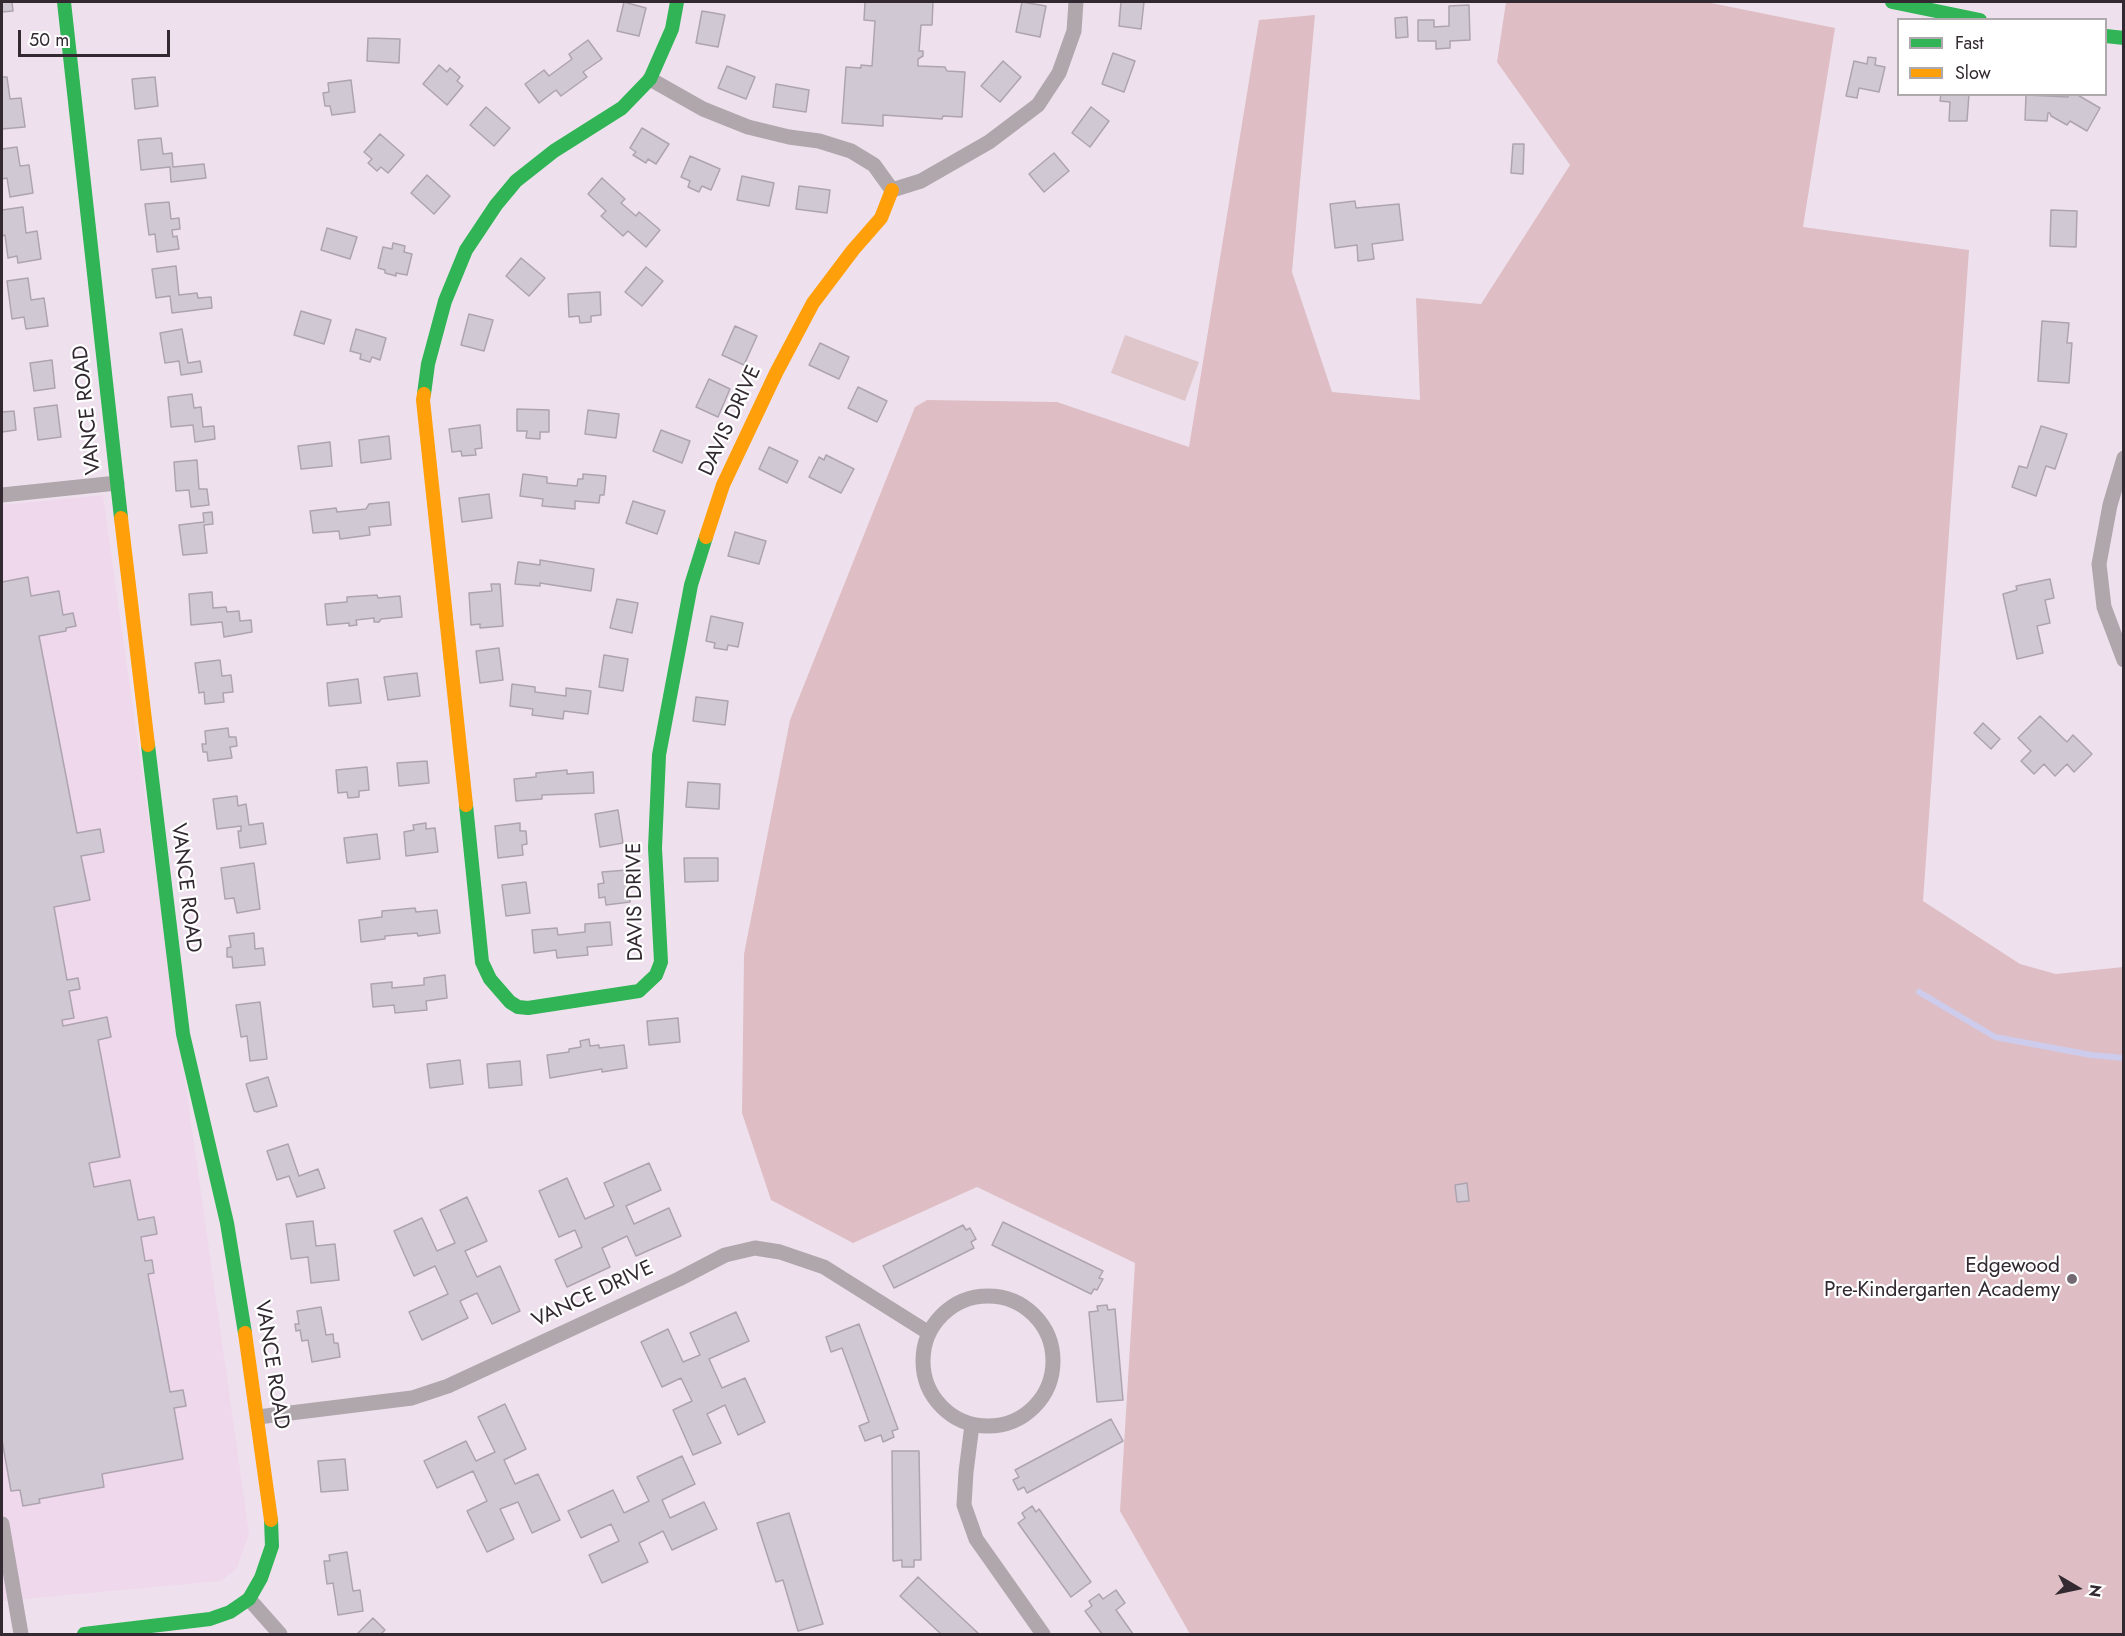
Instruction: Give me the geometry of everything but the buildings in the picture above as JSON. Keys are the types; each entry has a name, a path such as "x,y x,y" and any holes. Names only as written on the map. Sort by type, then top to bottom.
{"street":[{"name":"VANCE ROAD","path":"64,2 153,800 183,1034 227,1223 271,1505 272,1546 261,1578 249,1599"},
{"name":"DAVIS DRIVE","path":"677,2 672,29 650,79 622,108 554,151 516,181 496,205 466,250 445,301 428,364 423,400 482,962 490,980 510,1002 518,1007 528,1008 639,991 656,975 661,962 655,848 659,754 691,585 723,485 776,373 813,303 853,250 881,218 892,190"},
{"path":"650,79 703,109 748,127 789,137 819,141 851,151 874,165 892,190 921,181 989,142 1038,105 1059,73 1074,31 1076,2"},
{"path":"1892,2 1970,18"},
{"path":"2107,36 2124,38"},
{"path":"2124,458 2110,506 2099,564 2104,607 2124,660"},
{"path":"2,495 117,483"},
{"name":"VANCE DRIVE","path":"258,1417 412,1398 448,1386 726,1255 755,1248 780,1252 824,1267 929,1333"},
{"path":"994,1295 1014,1300 1032,1312 1045,1328 1053,1348 1054,1369 1047,1390 1035,1407 1018,1420 998,1426 972,1425 955,1417 940,1405 929,1389 924,1371 924,1352 929,1333 940,1317 955,1304 974,1297 994,1295"},
{"path":"972,1425 964,1505 976,1539 1043,1635"},
{"path":"2,1524 21,1635"},
{"path":"84,1635 210,1619 230,1612 249,1599 280,1635"}],"shaded area":[{"path":"1506,2 1706,2 1835,28 1803,227 1969,250 1923,901 2020,964 2056,974 2123,967 2123,1634 1190,1634 1120,1511 1135,1263 977,1187 853,1243 771,1200 742,1113 744,954 790,720 915,407 927,400 1057,402 1189,447 1259,20 1315,15 1292,272 1332,392 1420,400 1416,298 1481,304 1570,165 1497,62"},
{"path":"1125,335 1199,362 1185,401 1111,373"},
{"path":"103,495 249,1534 237,1568 221,1581 2,1601 2,505"}],"waterway":[{"path":"1919,992 1995,1037 2091,1055 2124,1058"}],"traffic: fast":[{"path":"64,2 121,518"},
{"path":"424,394 428,364 445,301 466,250 496,205 516,181 554,151 622,108 650,79 672,29 677,2"},
{"path":"1892,2 1970,18"},
{"path":"2107,36 2124,38"},
{"path":"466,805 482,962 490,979 510,1002 518,1007 528,1008 639,991 656,975 661,962 655,848 659,755 691,585 706,537"},
{"path":"148,745 183,1034 227,1223 245,1333"},
{"path":"84,1634 210,1619 230,1612 249,1599 261,1578 272,1546 271,1520"}],"traffic: slow":[{"path":"706,537 723,485 776,373 813,303 853,250 881,218 892,190"},
{"path":"424,394 466,805"},
{"path":"121,518 148,745"},
{"path":"245,1333 271,1520"}],"place":[{"name":"Edgewood Pre-Kindergarten Academy","path":"2072,1279"}]}
